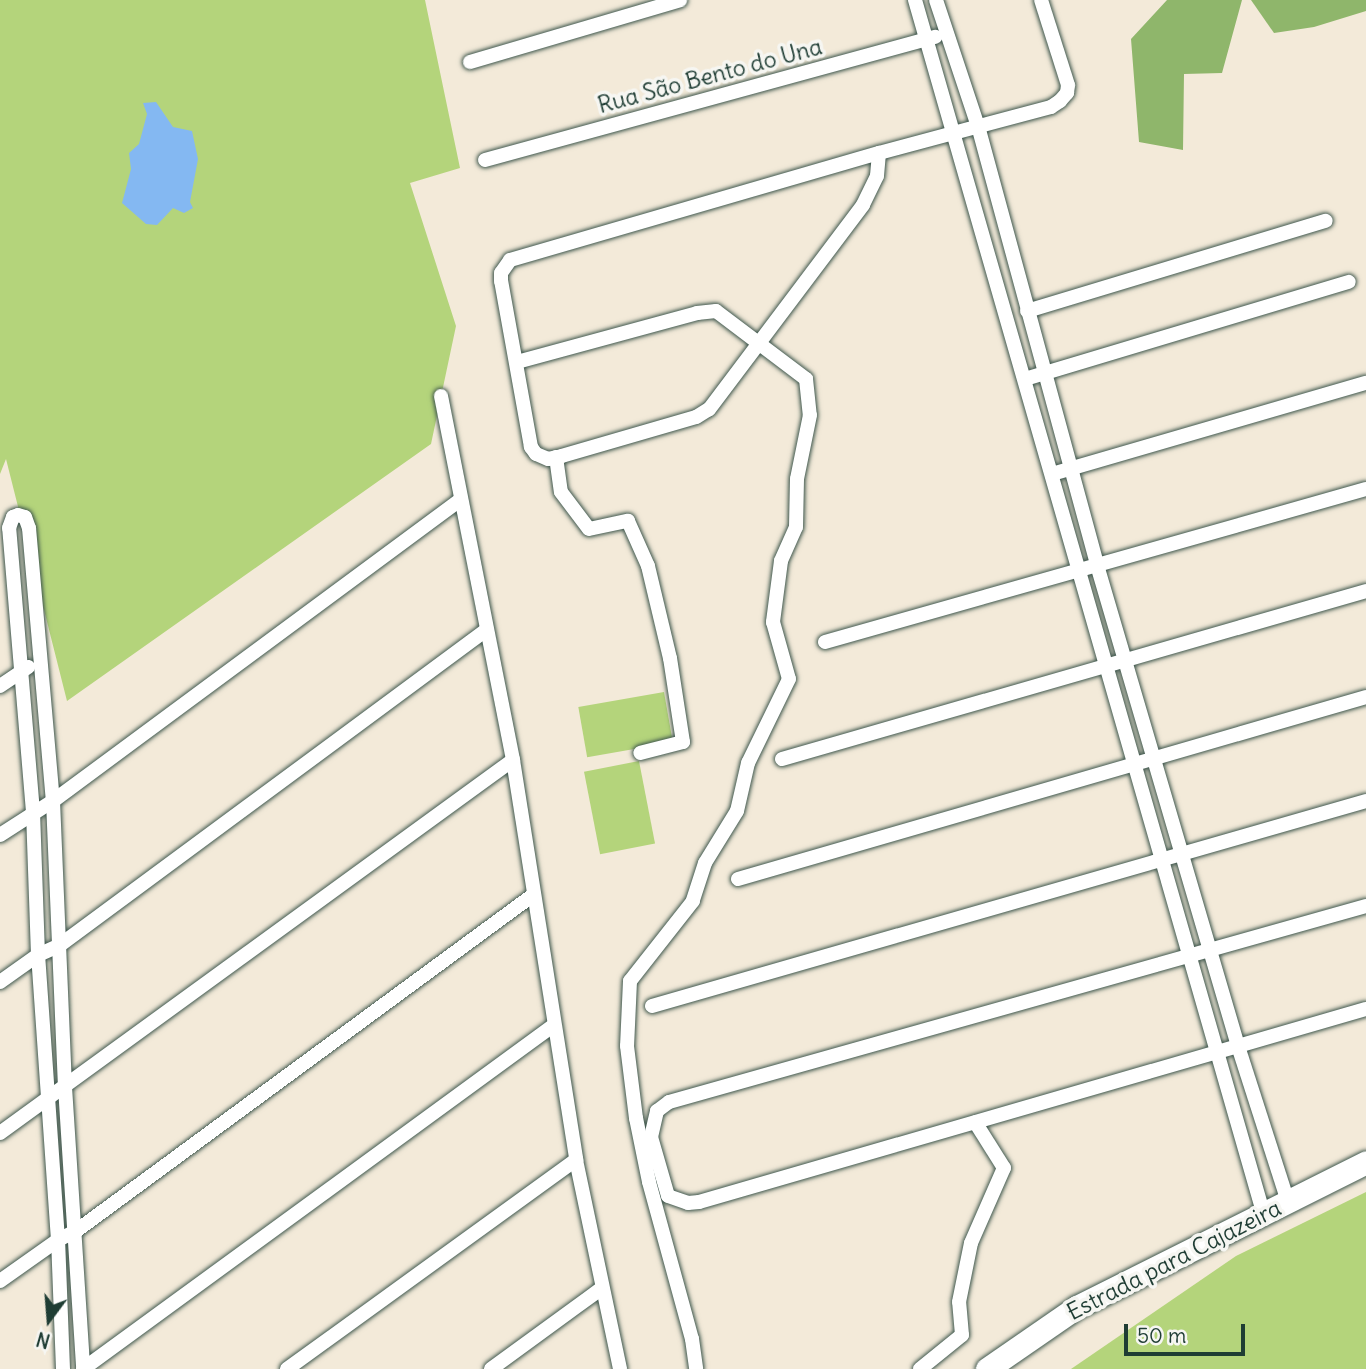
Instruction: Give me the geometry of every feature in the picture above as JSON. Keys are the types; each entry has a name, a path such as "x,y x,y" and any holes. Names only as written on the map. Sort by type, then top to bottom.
{"main road":[{"name":"Estrada para Cajazeira","path":"987,1369 1077,1307 1366,1162"}],"street":[{"path":"470,62 680,0"},
{"path":"915,0 929,40 953,134 1108,666 1215,1054 1263,1212"},
{"path":"936,0 978,126 1097,565 1238,1046 1288,1202"},
{"path":"879,153 877,176 863,205 709,409 696,417 556,457 540,458 531,447 501,281 501,273 510,260 879,153 1051,107 1067,93 1068,85 1041,0"},
{"name":"Rua São Bento do Una","path":"485,160 947,33"},
{"path":"1027,311 1326,221"},
{"path":"1025,380 1349,282"},
{"path":"517,362 708,312 723,313 806,379 810,415 797,479 796,527 781,561 773,622 789,679 748,763 737,811 705,863 692,901 629,981 627,1046 636,1118 649,1182 692,1339 696,1369"},
{"path":"1052,474 1366,383"},
{"path":"442,396 485,631 513,760 576,1160 620,1369"},
{"path":"556,457 561,492 589,529 628,521 648,566 670,658 683,742 640,752"},
{"path":"825,642 1366,489"},
{"path":"0,835 53,801 460,500"},
{"path":"63,1369 58,1240 38,955 33,812 9,528 13,517 18,515 25,517 29,528 53,801 65,1087 83,1369"},
{"path":"782,759 1366,591"},
{"path":"0,982 38,955 60,946 485,631"},
{"path":"0,686 20,670 39,663"},
{"path":"738,879 1366,697"},
{"path":"0,1133 513,760"},
{"path":"652,1006 1183,851 1366,801"},
{"path":"0,1281 58,1240 76,1231 533,895"},
{"path":"1366,906 669,1102 657,1111 651,1137 668,1196 688,1203 1366,1009"},
{"path":"83,1369 554,1025"},
{"path":"920,1369 962,1335 959,1302 971,1243 1004,1168 975,1122"},
{"path":"287,1369 576,1160"},
{"path":"491,1369 602,1288"}],"green space":[{"path":"0,0 425,0 460,168 410,183 456,326 431,444 67,701 6,459 0,474"},
{"path":"1167,0 1242,0 1222,73 1184,74 1183,150 1139,142 1131,39"},
{"path":"1251,0 1366,0 1366,11 1314,27 1274,33"},
{"path":"664,692 673,742 587,757 578,707"},
{"path":"639,761 655,843 600,854 584,772"},
{"path":"1366,1192 1366,1369 1071,1369 1236,1256"}],"water":[{"path":"156,102 173,127 192,131 198,159 190,202 193,208 184,213 173,208 157,225 146,224 122,203 131,169 129,153 139,144 147,114 143,103"}]}
